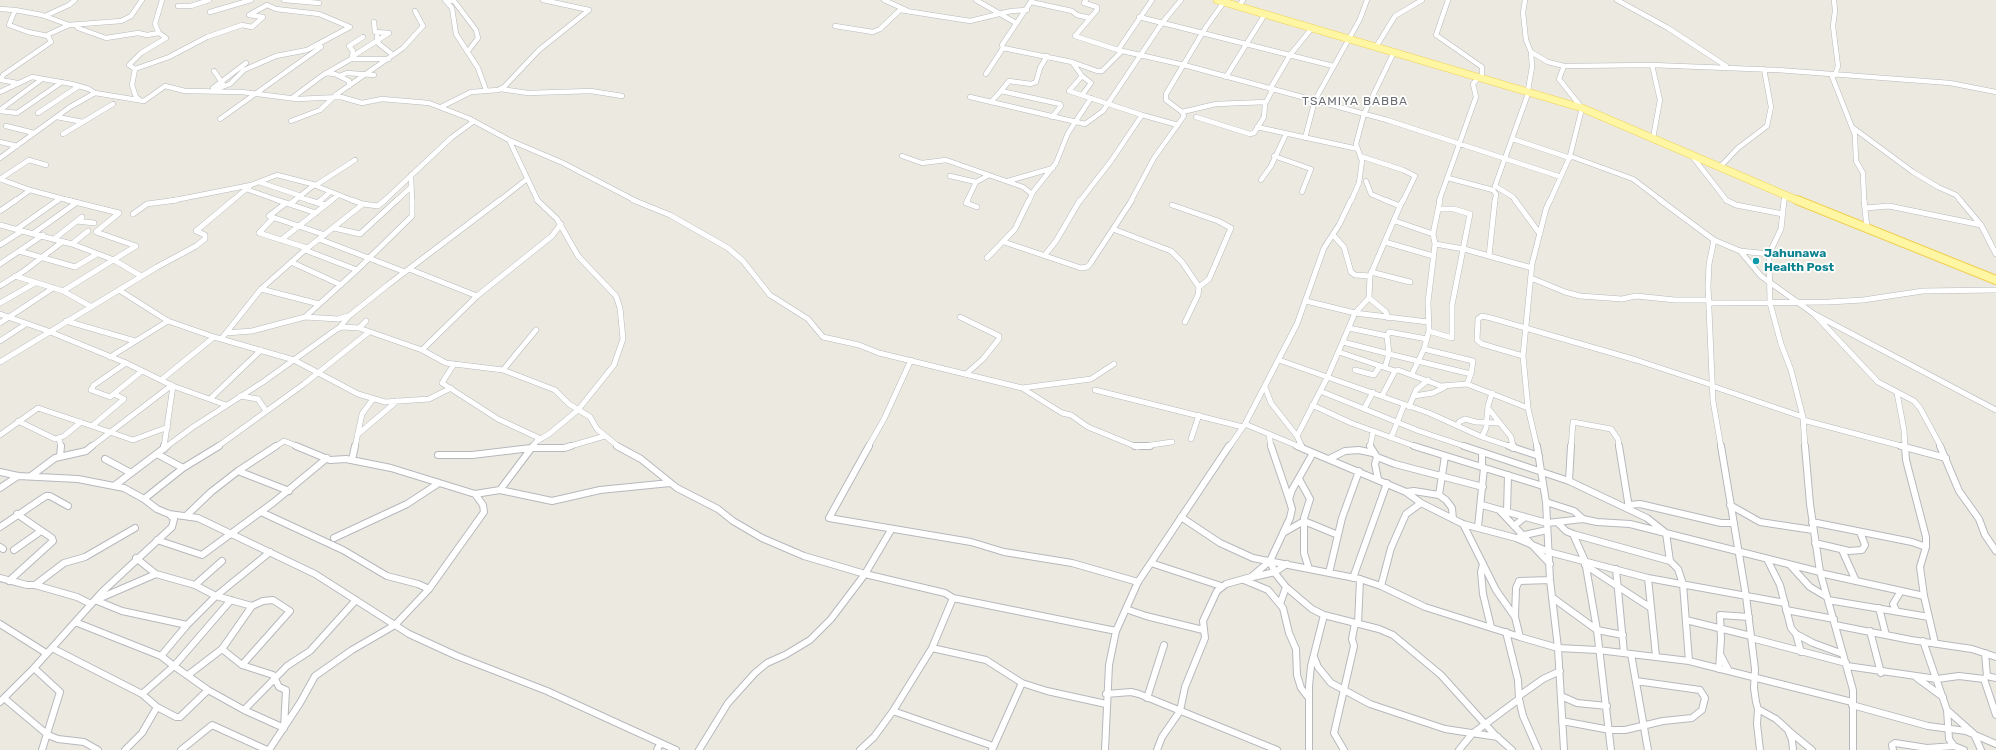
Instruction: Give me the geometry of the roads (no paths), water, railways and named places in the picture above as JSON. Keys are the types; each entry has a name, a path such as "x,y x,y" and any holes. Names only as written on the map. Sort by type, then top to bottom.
{"main road":[{"path":"1220,1 1241,3 1265,14 1349,40 1528,90 1582,108 1785,195 1996,280"}],"street":[{"path":"45,16 69,5 75,0"},
{"path":"0,9 15,10 45,16 69,25 76,25 121,21 131,16 142,0"},
{"path":"135,69 129,65 141,53 166,38 159,33 155,24 164,0 162,0"},
{"path":"178,6 191,6 209,0"},
{"path":"210,12 251,0"},
{"path":"284,0 318,3"},
{"path":"445,0 453,11 456,34 478,68 486,90"},
{"path":"445,0 454,1 476,30 478,38 468,51"},
{"path":"500,89 508,85 539,50 589,11 543,0"},
{"path":"884,0 910,12"},
{"path":"976,0 1016,23"},
{"path":"1086,0 1084,3 1097,7 1096,12 1075,34 1075,36 1142,56 1316,100 1505,158 1561,177"},
{"path":"1003,48 1016,52 1047,56 1072,62 1097,71 1102,71 1120,50 1139,17 1152,0"},
{"path":"970,97 1085,124 1098,116 1142,56 1162,23 1181,0"},
{"path":"1305,138 1316,100 1333,66 1360,19 1367,0"},
{"path":"1376,47 1395,16 1422,0"},
{"path":"1412,374 1427,339 1434,244 1433,234 1438,203 1477,94 1473,84 1480,77 1482,67 1436,35 1448,0"},
{"path":"1525,0 1523,13 1526,40 1531,52 1532,67 1528,90 1513,139 1495,186 1513,197 1540,234"},
{"path":"1617,0 1668,28 1728,67"},
{"path":"1833,74 1837,73 1838,66 1834,30 1834,0"},
{"path":"986,74 1003,48 1002,45 1032,1 1072,11 1077,15 1090,18"},
{"path":"1004,242 1076,266 1087,267 1102,248 1133,198 1154,158 1184,116 1182,112 1165,97 1220,1"},
{"path":"135,69 169,57 207,37 242,25 252,27 262,17 250,15 267,5 276,9 319,14 350,27 307,50 276,56 244,70 224,87 209,91"},
{"path":"15,10 9,25 28,32 48,36 69,25"},
{"path":"836,26 874,32 880,29 897,11 970,21 1027,10"},
{"path":"291,121 320,110 348,86 391,57 407,44 423,26 415,11"},
{"path":"1226,77 1245,43 1265,14"},
{"path":"1139,17 1333,66"},
{"path":"292,98 326,73 352,58 377,38 389,33 375,32 374,22"},
{"path":"76,25 78,28 106,38 138,33 147,35 159,33"},
{"path":"1196,117 1250,134 1254,133 1264,117 1266,102 1271,89 1290,55 1312,28"},
{"path":"17,83 1,80 1,73 46,46 51,41 48,36"},
{"path":"352,58 353,51 349,46 363,37"},
{"path":"377,38 378,43 391,57"},
{"path":"220,119 321,47"},
{"path":"1105,750 1106,694 1109,665 1116,631 1138,582 1244,425 1279,360 1306,301 1324,248 1333,235 1359,183 1362,161 1356,144 1364,114 1394,52"},
{"path":"1531,52 1548,62 1564,66 1652,65 1764,69 1950,83 1996,92"},
{"path":"991,102 1009,81 1031,84 1036,82 1038,80 1040,68 1047,56"},
{"path":"352,58 391,57"},
{"path":"1072,62 1082,76 1091,83 1082,95"},
{"path":"209,91 246,63"},
{"path":"1652,65 1660,100 1653,138"},
{"path":"1564,66 1559,79 1582,108 1570,157 1546,209 1540,234 1532,268 1523,356 1528,408 1539,456 1546,502 1550,580 1560,671 1564,750"},
{"path":"135,69 132,85 136,97 140,101"},
{"path":"1720,167 1738,148 1767,126 1771,107 1764,69"},
{"path":"214,71 224,87"},
{"path":"326,73 339,76 349,81 348,86"},
{"path":"339,76 347,73 374,75"},
{"path":"1833,74 1852,127 1856,144 1856,161 1863,174 1867,228"},
{"path":"1082,76 1069,91 1178,125"},
{"path":"0,92 32,77 80,86 95,93 140,101 144,101 165,86 185,90 292,98 341,98 362,102 382,99 429,102 474,121 509,140 563,163 620,194 670,215 728,248 743,261 770,295 808,319 823,337 859,345 879,353 1022,388 1088,427 1125,443 1145,447 1172,442"},
{"path":"0,110 42,79"},
{"path":"0,110 17,113 62,82"},
{"path":"38,113 80,86"},
{"path":"441,106 464,95 486,90 500,89 528,92 591,91 622,96"},
{"path":"1001,91 1060,104 1061,106 1052,117"},
{"path":"0,158 56,117 95,93"},
{"path":"987,258 1015,229 1032,194 1053,168 1060,155 1068,133 1091,98"},
{"path":"1182,112 1216,104 1266,102"},
{"path":"63,134 113,104"},
{"path":"1045,255 1056,241 1082,197 1105,169 1142,115"},
{"path":"56,117 83,122"},
{"path":"133,214 146,204 188,198 251,185 277,175 314,185 363,204 378,206 451,138 474,121"},
{"path":"6,126 34,133"},
{"path":"1257,127 1358,150"},
{"path":"1852,127 1913,172 1938,187 1956,195 1981,225 1996,254"},
{"path":"1261,180 1271,166 1274,156 1286,134"},
{"path":"1513,139 1633,179 1714,240 1740,251 1770,254"},
{"path":"500,490 531,448 578,410 614,365 623,339 623,325 616,296 578,256 561,224 552,213 539,203 509,140"},
{"path":"0,142 17,146"},
{"path":"1691,154 1727,201 1736,205 1783,214"},
{"path":"902,156 922,163 946,160 1023,187 1032,194"},
{"path":"1274,156 1311,169 1302,192"},
{"path":"1298,436 1312,405 1328,376 1355,313 1370,298 1370,274 1415,176 1403,170 1360,156"},
{"path":"0,179 29,160 46,165"},
{"path":"325,235 273,218 269,215 300,197 314,185 354,160"},
{"path":"1007,181 1053,168"},
{"path":"305,317 370,258 412,216 411,175"},
{"path":"977,207 966,203 976,182 989,175"},
{"path":"950,176 976,182"},
{"path":"1448,178 1493,190 1496,194 1489,256"},
{"path":"0,179 30,190 119,213 96,232 136,246 63,291"},
{"path":"114,486 193,426 294,360 337,329 349,316 407,270 527,179"},
{"path":"1366,181 1370,194 1400,206"},
{"path":"259,182 325,205"},
{"path":"0,362 90,306 196,246 205,239 205,235 196,231 251,185"},
{"path":"334,228 360,234 411,188"},
{"path":"246,189 316,213"},
{"path":"0,211 30,190"},
{"path":"317,203 330,192"},
{"path":"392,192 403,195"},
{"path":"281,240 338,195"},
{"path":"1785,195 1783,214 1777,242 1770,254 1770,303 1781,344 1792,370 1803,418 1812,522 1820,573 1835,622 1852,690 1853,750"},
{"path":"0,245 59,198"},
{"path":"34,233 76,203"},
{"path":"224,335 261,289 306,249 363,204"},
{"path":"1172,205 1231,228 1209,279 1199,287"},
{"path":"1865,208 1889,206 1981,225"},
{"path":"1428,331 1452,338 1452,305 1470,214 1454,210 1438,209"},
{"path":"54,239 82,217"},
{"path":"273,218 258,232 306,249 357,270"},
{"path":"77,221 94,223"},
{"path":"1395,221 1433,234"},
{"path":"422,350 477,296 552,236 561,224"},
{"path":"1,226 43,235 72,244 114,260 141,276"},
{"path":"1113,229 1171,251 1182,262 1199,287 1198,295 1185,322"},
{"path":"72,244 88,231"},
{"path":"0,264 43,235"},
{"path":"1333,235 1344,247 1351,272 1355,275 1370,274 1410,282"},
{"path":"319,239 477,296"},
{"path":"1714,240 1709,264 1712,385 1749,617 1756,678 1754,688 1758,709 1757,724 1760,750"},
{"path":"0,286 62,242"},
{"path":"1385,242 1433,256"},
{"path":"1434,244 1464,249 1532,268"},
{"path":"1740,251 1754,269 1770,283 1814,314 1996,410"},
{"path":"18,252 75,267 96,254"},
{"path":"291,262 341,284"},
{"path":"15,276 63,291 90,306"},
{"path":"1531,278 1565,292 1580,296 1622,299 1641,296 1709,302 1798,303 1863,300 1938,290 1965,292 1996,290"},
{"path":"0,303 35,283"},
{"path":"0,323 53,288"},
{"path":"261,289 319,304"},
{"path":"119,290 168,321 214,337"},
{"path":"1370,298 1386,312 1388,318"},
{"path":"1306,301 1355,313 1428,322"},
{"path":"0,314 48,331 126,363 172,385 226,405"},
{"path":"1814,314 1878,382 1914,401 1920,408 1946,458 1960,491 1996,551"},
{"path":"161,380 214,337 242,333 305,317 338,319 349,316"},
{"path":"1523,356 1482,344 1477,340 1478,319 1482,316 1636,360 1712,385 1803,418 1946,458"},
{"path":"960,317 988,329 999,336 999,339 983,359 966,374"},
{"path":"66,321 135,341"},
{"path":"110,357 168,321"},
{"path":"359,328 366,321"},
{"path":"0,341 26,324"},
{"path":"337,329 343,327 359,328 422,350 446,363 503,370 555,390 578,410 590,417 597,429 605,436 625,451 641,459 685,494 718,509 733,521 762,538 804,556 865,574 945,593 953,598 1061,618 1116,631"},
{"path":"1349,328 1387,336"},
{"path":"503,370 536,330"},
{"path":"144,499 183,468 229,440 369,332"},
{"path":"1355,370 1374,375 1382,367 1389,354 1387,336 1389,332 1427,339"},
{"path":"224,335 261,350 294,360 358,394 385,402 429,399 450,388"},
{"path":"1343,342 1471,374"},
{"path":"1424,349 1472,361 1471,374 1467,384"},
{"path":"210,399 261,350"},
{"path":"1339,352 1395,371 1412,374 1445,387"},
{"path":"911,360 884,419 829,518 891,530 971,542 1004,552 1072,563 1138,582"},
{"path":"1279,360 1373,392 1406,406 1429,413 1482,437 1539,456"},
{"path":"126,363 91,387 91,390 110,398 142,371"},
{"path":"454,364 442,383 498,419 541,439"},
{"path":"1022,388 1091,379 1114,364"},
{"path":"1382,396 1395,371"},
{"path":"1392,438 1406,406 1414,396 1416,390 1428,380"},
{"path":"1414,396 1433,392 1445,387 1467,384 1528,408"},
{"path":"164,448 168,427 172,385"},
{"path":"31,476 60,456 86,451 172,385"},
{"path":"1265,387 1270,403 1298,436 1302,448"},
{"path":"1095,390 1244,425 1387,483 1406,492 1421,503 1453,520 1478,528 1519,536 1549,552 1585,563 1616,569 1648,578 1746,596 1886,635 1935,643 1984,653 1996,657"},
{"path":"1320,391 1398,423 1482,453 1569,481 1590,492 1629,507 1647,518 1666,533 1670,561"},
{"path":"1364,409 1373,392"},
{"path":"1482,437 1492,393"},
{"path":"1897,393 1906,447 1906,460 1924,531 1926,547 1920,567 1924,596 1935,643"},
{"path":"92,426 124,399 114,394"},
{"path":"240,396 258,399 263,404 266,411"},
{"path":"352,460 362,414 374,399"},
{"path":"357,435 397,401"},
{"path":"1312,405 1373,432 1543,486"},
{"path":"0,435 38,408 133,440 168,427"},
{"path":"1488,408 1511,437 1513,448"},
{"path":"1191,439 1199,415"},
{"path":"1458,426 1459,422 1465,419 1486,423 1500,423"},
{"path":"18,421 55,439 59,439 81,422"},
{"path":"1569,481 1573,422 1611,429 1618,439 1629,507"},
{"path":"1373,432 1370,447 1375,455 1378,479"},
{"path":"1251,577 1270,561 1290,518 1292,509 1270,449 1269,434"},
{"path":"438,455 472,455 531,448 564,448 605,436"},
{"path":"59,439 61,447 60,456"},
{"path":"187,515 211,492 238,471 284,441 327,458 352,460 391,468 475,494 487,494 500,490 552,501 600,490 670,483"},
{"path":"1329,459 1345,451 1359,450 1395,464 1483,487"},
{"path":"1289,499 1292,490 1313,453"},
{"path":"1478,528 1483,487 1482,453"},
{"path":"157,454 183,468"},
{"path":"1439,495 1445,456"},
{"path":"156,540 202,555 289,491 327,458"},
{"path":"105,459 131,473"},
{"path":"238,471 289,491"},
{"path":"1329,573 1338,535 1359,471"},
{"path":"0,472 18,476 78,479 124,488 144,499 157,509 169,514 187,515 198,518 315,574 409,634 457,656 547,691 658,747 676,750"},
{"path":"1507,512 1508,475"},
{"path":"0,488 18,476"},
{"path":"1299,479 1310,499 1304,521 1304,553 1309,569"},
{"path":"334,538 407,504 439,483"},
{"path":"1344,750 1334,733 1354,646 1352,639 1356,623 1356,578 1387,483"},
{"path":"1406,492 1414,491 1439,495 1446,500 1452,508 1453,520"},
{"path":"181,750 212,725 268,750 284,728 319,672 352,650 395,626 429,589 484,512 483,505 475,494"},
{"path":"1,525 46,496 50,496 68,506"},
{"path":"1546,502 1574,511 1583,519"},
{"path":"1381,586 1391,548 1406,514 1421,503"},
{"path":"1629,507 1640,504 1721,523 1734,523"},
{"path":"1482,505 1525,517 1547,527"},
{"path":"1730,505 1760,522 1813,530"},
{"path":"1500,510 1514,526 1519,536"},
{"path":"261,512 343,550 387,576 418,584 429,589"},
{"path":"9,581 53,541 17,514"},
{"path":"98,750 84,742 58,739 48,735 2,700 34,668 93,602 136,558 172,527 174,523 169,514"},
{"path":"1181,517 1220,543 1253,558 1356,578 1381,586 1425,607 1558,648 1628,653 1689,662 1852,703 1928,726 1974,734"},
{"path":"1514,526 1525,517"},
{"path":"1519,536 1558,523 1583,519 1597,522 1630,524 1856,582 1924,596"},
{"path":"1283,533 1304,521"},
{"path":"1304,521 1338,535"},
{"path":"1812,522 1912,542 1926,547"},
{"path":"1558,523 1574,534 1670,561 1678,569 1683,584 1689,662"},
{"path":"1463,524 1496,590 1515,617"},
{"path":"35,585 60,565 85,557 135,528"},
{"path":"699,750 728,703 755,673 766,663 785,655 817,633 831,619 865,574 891,530"},
{"path":"14,550 41,531"},
{"path":"1815,543 1842,550 1862,550 1865,545 1860,532"},
{"path":"1574,534 1585,563 1597,630 1598,650 1610,730 1611,750"},
{"path":"1530,543 1550,564"},
{"path":"1842,550 1856,582"},
{"path":"161,656 187,625 216,596 270,552"},
{"path":"136,558 156,574 195,584 216,596 252,606"},
{"path":"1767,559 1780,585 1786,606 1787,618 1796,634 1801,652"},
{"path":"195,584 222,561"},
{"path":"1270,561 1275,572 1286,587 1312,609 1324,616 1379,629 1393,635 1441,675 1486,725 1512,750"},
{"path":"1151,563 1221,586 1275,572 1286,564"},
{"path":"1585,563 1651,608"},
{"path":"1483,564 1481,572 1491,627"},
{"path":"1790,565 1810,587 1827,598 1929,617"},
{"path":"1616,569 1623,635 1636,681 1648,750"},
{"path":"93,602 156,574"},
{"path":"0,578 26,585 35,585 122,611 187,625"},
{"path":"1648,578 1656,656"},
{"path":"1243,580 1268,590 1280,604 1296,649 1297,675 1301,688 1308,698"},
{"path":"1520,637 1515,617 1515,597 1519,580 1550,580"},
{"path":"1157,750 1162,737 1180,711 1185,687 1205,638 1203,621 1217,591 1221,586"},
{"path":"1280,604 1286,587"},
{"path":"1896,610 1893,604 1901,591"},
{"path":"1506,604 1515,597"},
{"path":"860,750 864,748 874,737 893,711 932,648 953,598"},
{"path":"1553,598 1597,630 1623,635"},
{"path":"142,694 174,666 231,600"},
{"path":"188,675 222,649 252,606 263,601 273,600 290,611 242,665"},
{"path":"244,710 287,666 310,652 356,600"},
{"path":"1879,608 1886,635"},
{"path":"1126,609 1146,616 1203,630"},
{"path":"1719,669 1720,615 1749,617"},
{"path":"1309,750 1311,744 1308,698 1314,656 1324,616"},
{"path":"1686,620 1719,628 1846,665 1881,673 1937,679 1959,676 1996,678"},
{"path":"75,622 161,656 208,690 244,710 284,728"},
{"path":"0,624 46,654"},
{"path":"1870,631 1881,673"},
{"path":"1506,632 1518,680 1519,697 1523,716 1538,750"},
{"path":"1796,634 1813,643 1843,654"},
{"path":"1923,641 1944,696 1951,747"},
{"path":"1147,698 1164,645"},
{"path":"52,648 142,694 157,707 176,717 180,717 208,690"},
{"path":"932,648 986,660 1022,683 1047,691 1106,704"},
{"path":"222,649 242,665 266,672 276,678 279,686 286,690 284,728"},
{"path":"1984,653 1986,677 1994,701 1996,716"},
{"path":"1720,654 1729,671"},
{"path":"1314,656 1318,667 1331,683 1370,704 1390,712 1445,729 1498,737"},
{"path":"34,668 60,692 48,735 42,750"},
{"path":"1459,750 1472,734 1486,725 1543,678 1560,671"},
{"path":"1916,677 1929,688 1944,696"},
{"path":"1562,721 1610,730 1625,730 1662,721 1692,718 1702,710 1705,698 1700,690 1636,681"},
{"path":"893,711 992,748 1022,683"},
{"path":"1106,694 1131,692 1277,750"},
{"path":"1561,696 1577,703 1606,706"},
{"path":"124,750 142,733 157,707"},
{"path":"1758,709 1776,719 1812,750"},
{"path":"1947,710 1974,734 1994,744"},
{"path":"1788,730 1792,740 1793,750"},
{"path":"1974,734 1982,750 1994,744"},
{"path":"1893,750 1892,745 1894,743 1911,748 1951,747 1964,750"}],"place":[{"name":"Jahunawa Health Post","path":"1756,261"}],"district":[{"name":"TSAMIYA BABBA","path":"1355,102"}]}
